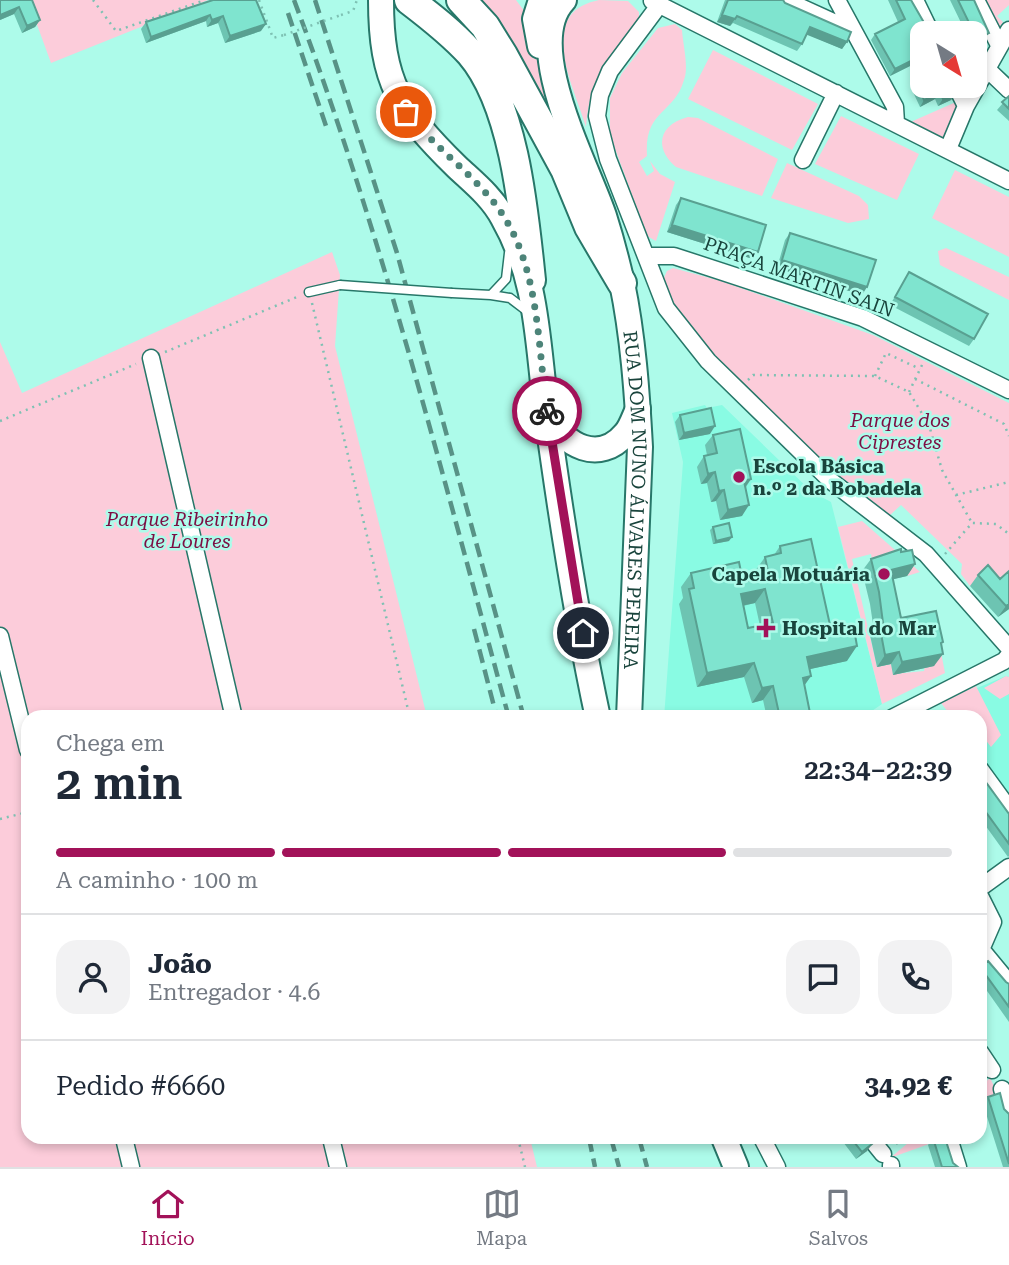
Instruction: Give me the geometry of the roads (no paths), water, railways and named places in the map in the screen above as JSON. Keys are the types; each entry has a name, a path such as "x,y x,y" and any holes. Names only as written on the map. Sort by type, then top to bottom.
{"highway":[{"path":"409,0 440,24 472,55 495,98 507,130 525,222 531,280"},
{"path":"461,0 485,26 503,55 565,169 589,227 622,283"}],"main road":[{"name":"RUA DOM NUNO ÁLVARES PEREIRA","path":"381,0 383,48 388,73 406,112 425,135 492,200 503,216 531,280 547,409 597,710"},
{"path":"541,0 534,19 535,30 553,72"},
{"path":"553,72 550,31 556,10 564,0"},
{"name":"RUA DOM NUNO ÁLVARES PEREIRA","path":"553,72 575,143 604,216 622,283 638,409 640,447 629,710"},
{"path":"547,409 555,428 569,442 586,450 608,447 625,435 638,409"},
{"path":"726,1144 736,1167"}],"street":[{"path":"785,0 853,31"},
{"path":"837,0 895,107 895,123"},
{"path":"915,0 925,21"},
{"path":"976,0 999,45"},
{"path":"1009,181 655,2 610,71 598,105 601,140 671,317 739,391 831,481 936,565 1009,648"},
{"path":"987,66 1009,30"},
{"path":"987,69 1009,90"},
{"path":"803,160 836,93"},
{"path":"962,98 966,106"},
{"path":"948,149 970,98"},
{"name":"PRAÇA MARTIN SAIN","path":"646,256 674,256 863,318 1009,390"},
{"path":"151,358 232,710"},
{"path":"0,636 21,722"},
{"path":"908,710 1004,661 1009,655"},
{"path":"987,779 1009,809"},
{"path":"987,883 1009,867"},
{"path":"987,910 993,922 987,936"},
{"path":"987,957 1009,983"},
{"path":"987,1062 992,1070"},
{"path":"1002,1089 1009,1113"},
{"path":"125,1144 131,1167"},
{"path":"332,1144 338,1167"},
{"path":"765,1144 777,1167"},
{"path":"874,1144 888,1162"},
{"path":"951,1144 958,1167"}],"lane":[{"path":"491,295 506,279 510,260 503,216"},
{"path":"309,292 340,285 491,295 510,298 536,320"}],"railway":[{"path":"294,0 326,88 410,356 507,710"},
{"path":"315,0 397,253 522,710"},
{"path":"288,13 326,126"},
{"path":"474,629 495,710"},
{"path":"590,1144 595,1167"},
{"path":"613,1144 619,1167"},
{"path":"641,1144 647,1167"}],"place":[{"name":"Escola Básica n.º 2 da Bobadela","path":"739,477"},
{"name":"Capela Motuária","path":"884,574"},
{"name":"Hospital do Mar","path":"766,628"}],"park label":[{"name":"Parque dos Ciprestes","path":"900,431"},
{"name":"Parque Ribeirinho de Loures","path":"187,530"}]}
